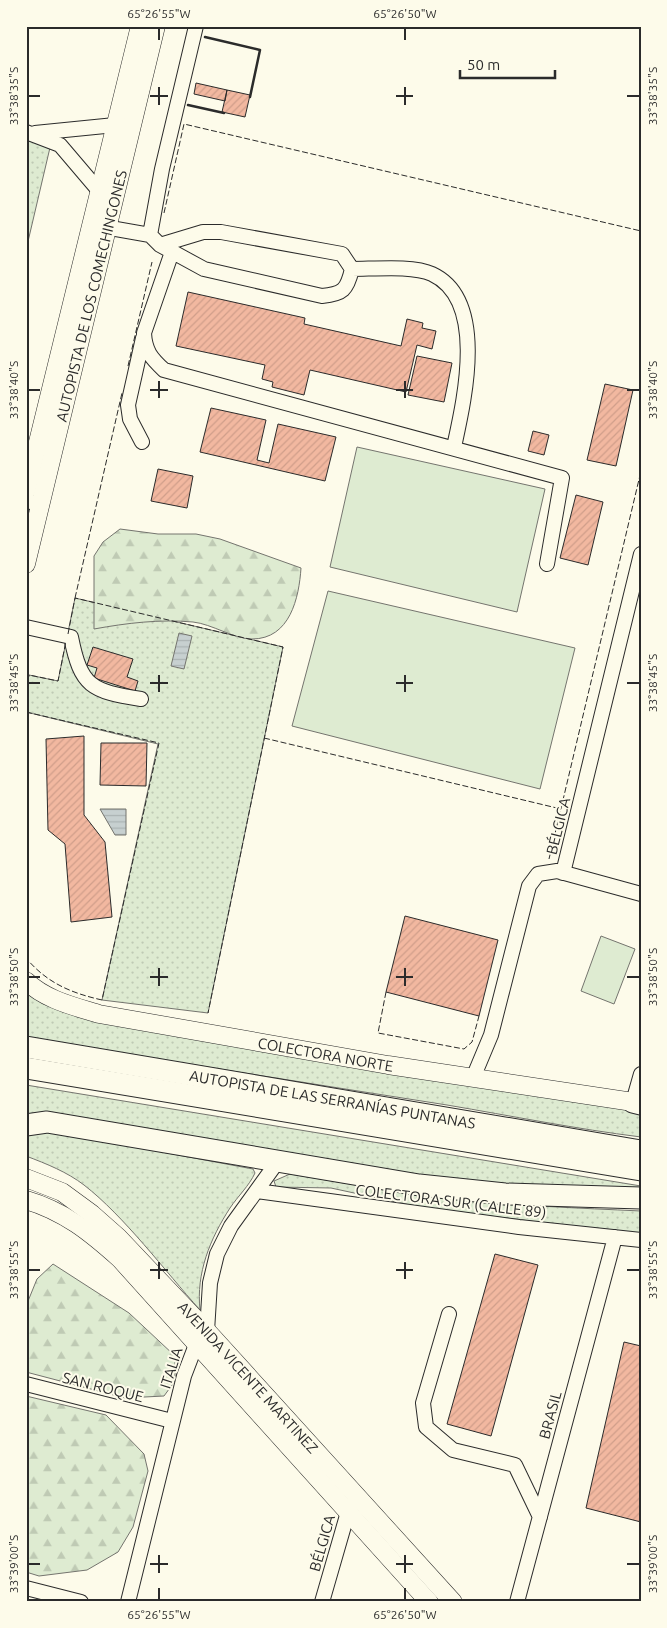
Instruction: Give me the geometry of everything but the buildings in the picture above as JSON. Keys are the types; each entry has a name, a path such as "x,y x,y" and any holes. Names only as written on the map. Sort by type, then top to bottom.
{"highway":[{"name":"AUTOPISTA DE LAS SERRANÍAS PUNTANAS","path":"26,1047 641,1151"},
{"name":"AUTOPISTA DE LAS SERRANÍAS PUNTANAS","path":"26,1068 641,1170"},
{"path":"26,1125 47,1122 429,1186 505,1194 641,1198"}],"main road":[{"name":"AUTOPISTA DE LOS COMECHINGONES","path":"26,564 33,503 101,226 100,192 140,26"},
{"name":"AUTOPISTA DE LOS COMECHINGONES","path":"26,491 156,26"},
{"name":"COLECTORA NORTE","path":"26,981 33,988 62,1003 99,1014 388,1065 637,1103"},
{"name":"AVENIDA VICENTE MARTINEZ","path":"26,1178 62,1192 92,1214 118,1238 348,1512 430,1602"},
{"name":"AVENIDA VICENTE MARTINEZ","path":"26,1200 61,1213 87,1230 120,1259 202,1337 358,1496 453,1602"}],"street":[{"path":"150,235 162,169 196,26"},
{"path":"29,132 115,125"},
{"path":"29,132 60,145 100,192"},
{"path":"101,226 150,235 166,249 204,269 322,296 336,295 348,286 352,269 342,254 221,232 203,232 166,249"},
{"path":"142,442 130,418 128,404 166,249"},
{"path":"352,269 396,268 432,274 451,288 462,305 468,338 462,408 454,448"},
{"path":"144,333 145,346 150,358 164,370 562,478 547,564"},
{"name":"BÉLGICA","path":"473,1078 491,1034 529,886 538,874 557,871 563,873 641,554"},
{"path":"26,627 70,637 76,664 82,677 95,687 141,699"},
{"path":"563,873 641,894"},
{"path":"637,1103 641,1074"},
{"name":"ITALIA","path":"128,1602 184,1376 202,1337 210,1283 217,1254 231,1226 278,1161"},
{"name":"COLECTORA SUR (CALLE 89)","path":"257,1191 519,1227 641,1240"},
{"name":"BRASIL","path":"518,1602 615,1237"},
{"path":"448,1314 423,1403 426,1427 453,1450 515,1464 540,1517"},
{"name":"SAN ROQUE","path":"26,1384 172,1421"},
{"name":"BÉLGICA","path":"322,1602 348,1512 358,1496"},
{"path":"26,1588 82,1602"}],"green space":[{"path":"26,133 52,139 26,250"},
{"path":"357,447 545,489 517,612 330,567"},
{"path":"120,529 158,534 196,534 220,539 301,568 298,592 290,615 275,632 265,637 252,639 238,637 200,623 181,621 144,622 94,629 94,556 103,542"},
{"path":"328,591 575,648 540,789 292,726"},
{"path":"75,598 283,647 208,1013 102,1000 158,744 26,712 26,689 29,675 58,681"},
{"path":"601,936 635,949 614,1004 581,991"},
{"path":"26,993 63,1012 641,1110 641,1137 26,1037"},
{"path":"26,1085 641,1186 641,1193 490,1185 26,1118"},
{"path":"44,1130 253,1169 255,1173 253,1178 230,1208 216,1232 206,1257 200,1283 200,1310 129,1228 99,1198 71,1176 26,1156 26,1135"},
{"path":"290,1174 455,1199 641,1211 641,1235 419,1207 331,1188 276,1187 274,1181"},
{"path":"53,1264 129,1313 175,1356 175,1381 164,1396 125,1398 26,1372 26,1306 37,1279"},
{"path":"26,1396 106,1415 144,1454 148,1471 133,1527 118,1552 87,1570 39,1576 26,1572"}],"shaded area":[{"path":"179,633 192,636 184,669 171,666"},
{"path":"100,809 126,809 126,835 115,835"}],"fence":[{"path":"164,213 184,124 641,231"},
{"path":"128,366 152,262"},
{"path":"75,598 122,393"},
{"path":"549,859 641,471"},
{"path":"68,634 75,598 283,647 208,1013"},
{"path":"26,689 29,675 58,681 66,641"},
{"path":"26,712 159,743 102,1000 60,986 42,974 26,958"},
{"path":"264,738 561,809"},
{"path":"386,992 378,1033 464,1049 472,1042 479,1016"}],"wall":[{"path":"205,37 260,50 250,97"},
{"path":"188,105 224,113"}]}
